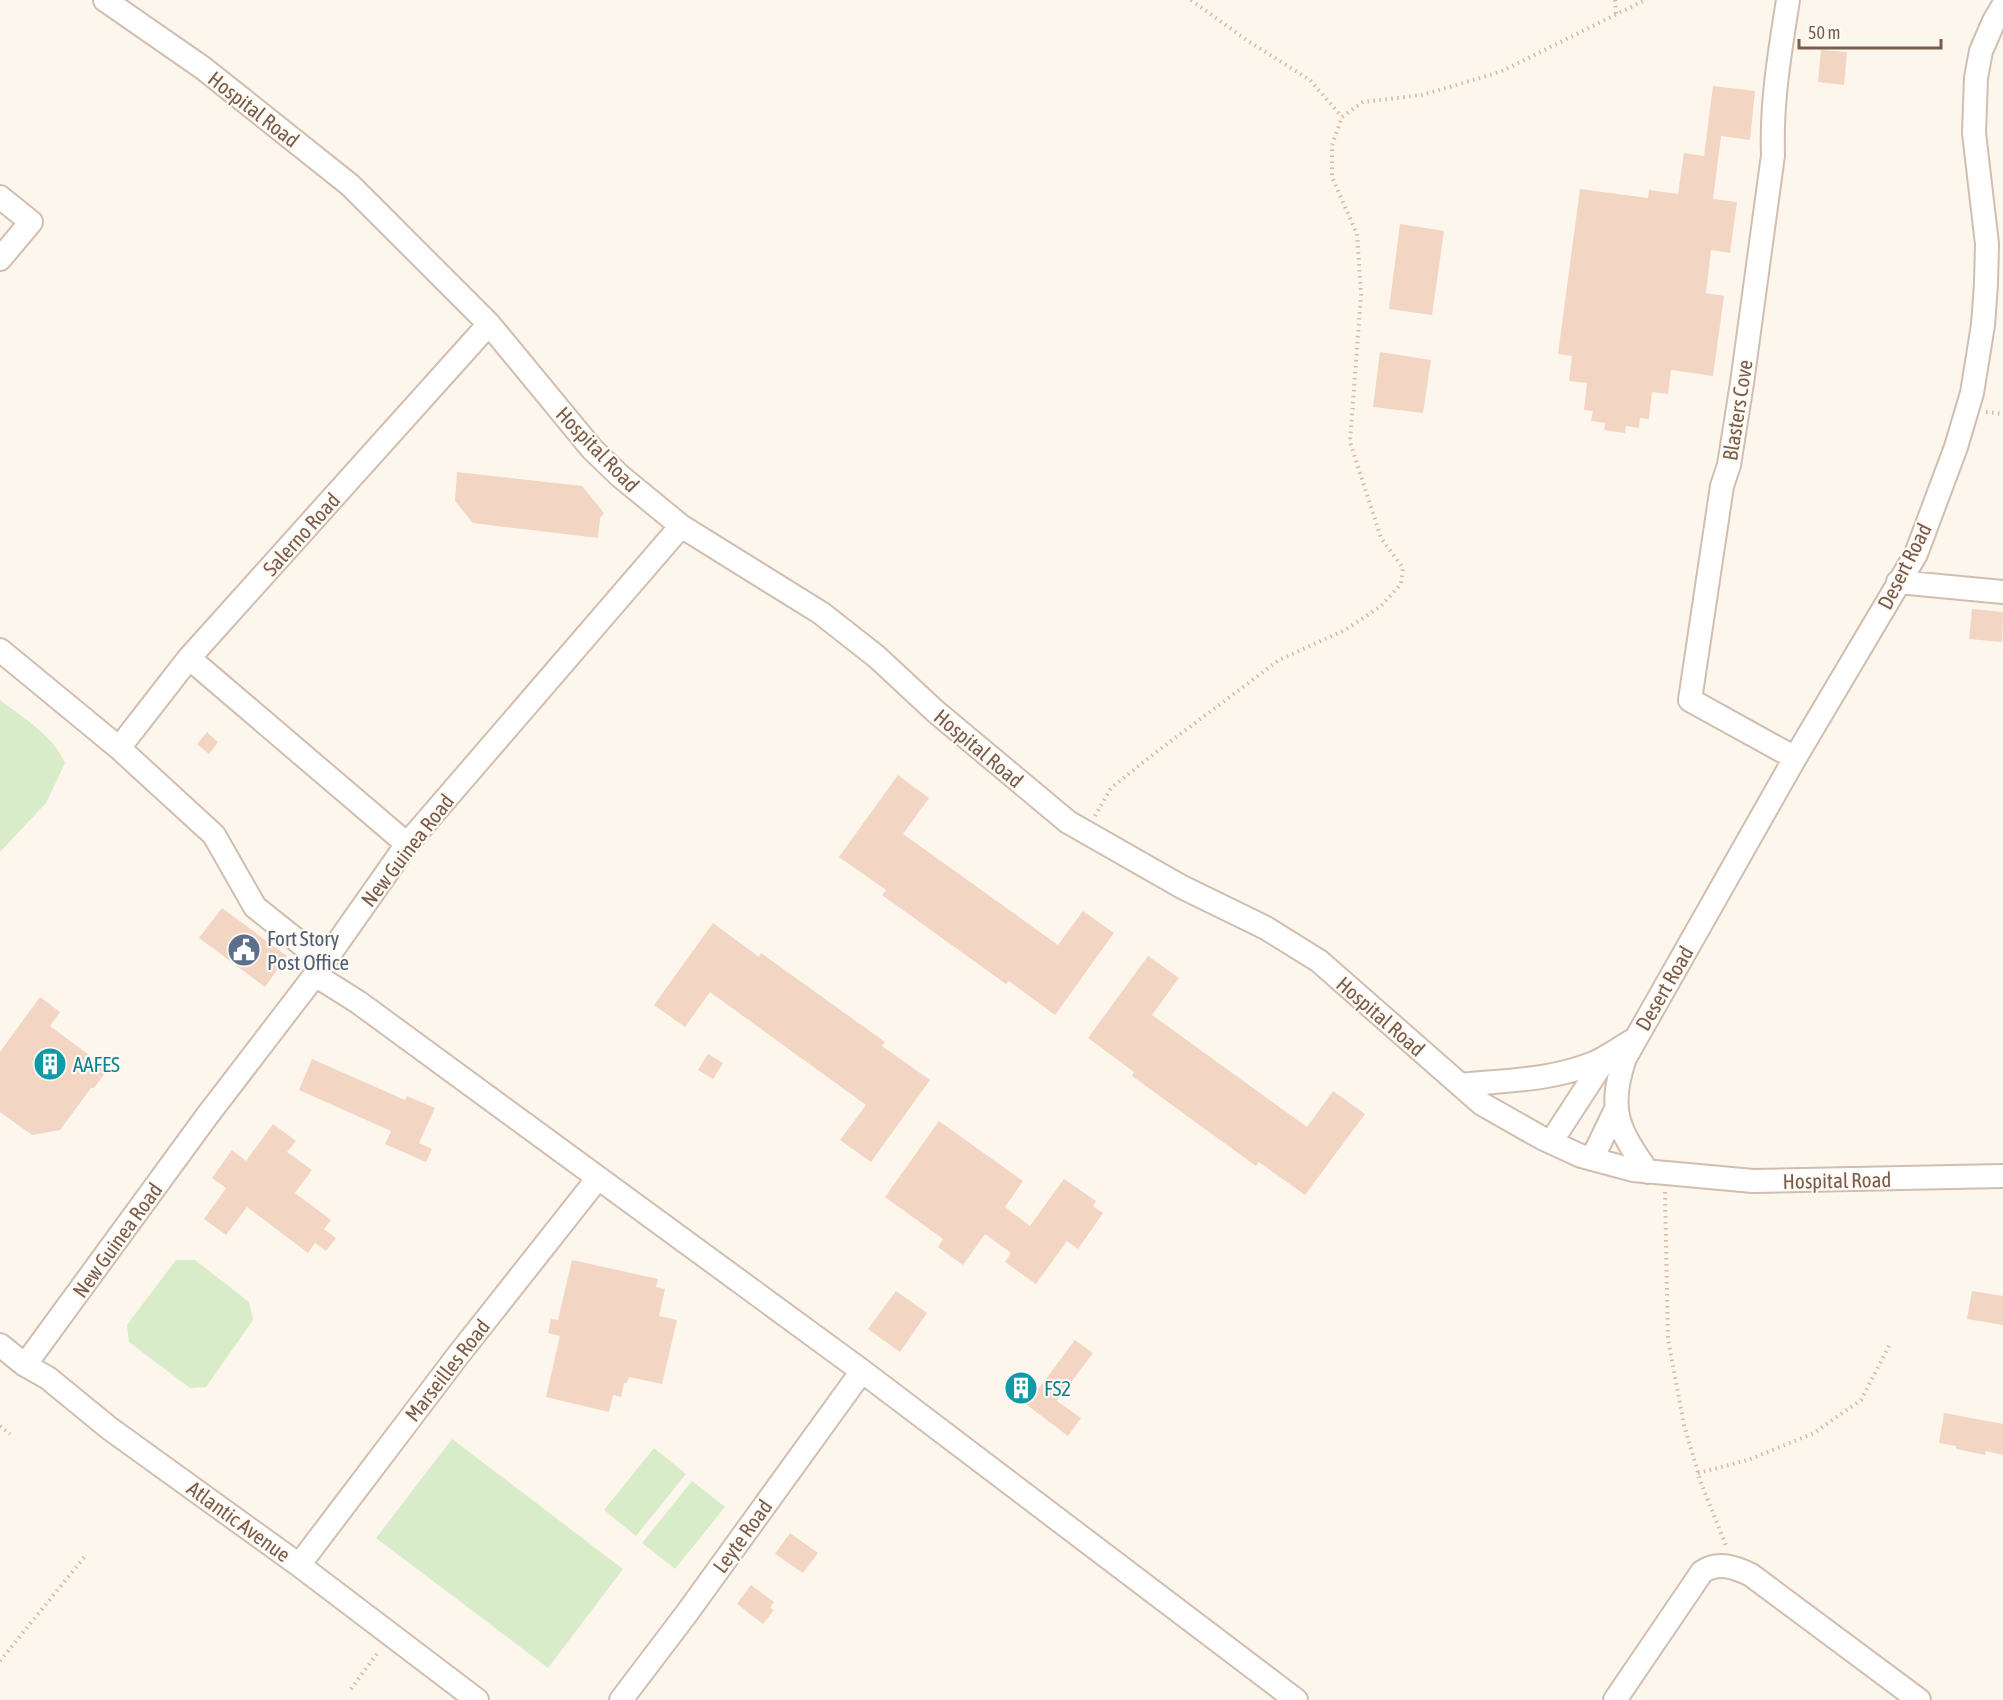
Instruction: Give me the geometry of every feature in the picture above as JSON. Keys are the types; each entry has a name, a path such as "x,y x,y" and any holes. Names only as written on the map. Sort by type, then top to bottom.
{"street":[{"name":"Hospital Road","path":"105,0 203,68 350,185 489,324 592,449 620,476 681,526 821,613 877,657 934,711 1068,822 1182,887 1266,928 1319,961 1482,1104 1581,1156 1633,1170 1753,1181 2003,1176"},
{"name":"Blasters Cove","path":"1788,0 1772,127 1773,155 1742,383 1729,465 1722,486 1690,700 1795,758"},
{"name":"Desert Road","path":"1657,1172 1625,1139 1616,1109 1617,1082 1625,1058 1920,543 1956,447 1972,393 1983,325 1987,244 1974,133 1976,78 1981,51 2003,6"},
{"path":"0,197 31,222 0,259"},
{"name":"Salerno Road","path":"119,748 189,658 489,324"},
{"name":"New Guinea Road","path":"25,1365 200,1125 319,969 407,844 681,526"},
{"path":"1898,582 2003,592"},
{"path":"0,650 119,748 214,835 255,907 319,969 358,1002 862,1371 1296,1700"},
{"path":"189,658 407,844"},
{"name":"Desert Road","path":"1460,1085 1522,1081 1564,1073 1596,1062 1635,1040"},
{"name":"Desert Road","path":"1551,1142 1608,1055"},
{"name":"Desert Road","path":"1593,1159 1616,1109"},
{"name":"Marseilles Road","path":"299,1565 459,1354 598,1178"},
{"name":"Atlantic Avenue","path":"0,1345 25,1365 48,1378 109,1428 299,1565 477,1700"},
{"name":"Leyte Road","path":"621,1700 687,1613 862,1371"},
{"path":"1615,1700 1702,1572 1710,1567 1732,1566 1750,1575 1919,1700"}],"path":[{"path":"1191,0 1248,41 1310,80 1342,117"},
{"path":"1615,0 1616,14"},
{"path":"1085,832 1111,788 1151,756 1279,660 1345,630 1381,606 1401,584 1403,568 1381,538 1350,442 1361,295 1357,234 1332,177 1332,145 1342,117 1363,102 1422,95 1500,72 1645,0"},
{"path":"1657,1172 1665,1242 1668,1339 1684,1425 1698,1473 1732,1566"},
{"path":"1698,1473 1748,1460 1814,1432 1861,1400 1889,1346"},
{"path":"0,1426 10,1434"},
{"path":"0,1661 86,1555"},
{"path":"351,1689 391,1635"}],"green space":[{"path":"0,700 45,736 60,753 65,763 46,803 0,852"},
{"path":"176,1260 195,1260 249,1302 253,1320 206,1387 190,1388 129,1342 127,1325"},
{"path":"452,1439 623,1569 548,1668 376,1538"},
{"path":"654,1448 686,1474 636,1536 604,1510"},
{"path":"692,1481 725,1507 675,1569 642,1543"}],"building":[{"path":"1821,50 1847,52 1844,85 1818,82"},
{"path":"1713,86 1755,91 1750,140 1721,136 1713,199 1737,202 1730,253 1711,250 1706,293 1724,296 1713,376 1671,370 1668,394 1652,392 1649,419 1640,418 1639,428 1626,426 1625,433 1604,430 1605,423 1591,421 1593,411 1584,410 1587,383 1569,381 1572,356 1558,354 1580,189 1648,198 1649,190 1678,194 1684,153 1704,156"},
{"path":"1400,224 1444,231 1432,315 1389,309"},
{"path":"1380,352 1431,360 1423,413 1373,407"},
{"path":"457,472 582,486 604,513 600,518 598,538 473,523 455,501"},
{"path":"1972,609 2003,612 2002,642 1969,639"},
{"path":"207,732 218,742 209,754 197,744"},
{"path":"898,775 929,798 903,834 1058,945 1083,911 1114,933 1055,1015 1009,981 1006,984 882,895 886,890 839,857"},
{"path":"222,908 287,956 265,987 199,938"},
{"path":"713,923 759,957 761,953 885,1042 882,1046 930,1080 871,1162 840,1140 866,1105 710,992 685,1027 654,1005"},
{"path":"1148,956 1179,978 1152,1015 1307,1127 1333,1091 1365,1114 1305,1195 1259,1162 1256,1166 1132,1076 1134,1072 1088,1038"},
{"name":"AAFES","path":"40,997 60,1012 50,1026 108,1069 60,1130 32,1135 0,1112 0,1052"},
{"path":"708,1054 723,1063 713,1079 698,1070"},
{"path":"312,1059 405,1100 407,1096 435,1108 419,1143 432,1149 426,1162 385,1144 391,1131 299,1090"},
{"path":"939,1121 1023,1181 1005,1207 1030,1226 1064,1179 1096,1201 1093,1206 1103,1213 1078,1249 1067,1241 1036,1284 1005,1262 1011,1253 985,1234 963,1265 938,1247 943,1239 885,1197"},
{"path":"273,1124 296,1141 287,1152 312,1170 295,1193 331,1220 324,1229 336,1238 326,1251 315,1243 308,1253 247,1207 226,1235 204,1219 226,1188 212,1178 232,1150 246,1161"},
{"path":"572,1260 658,1279 656,1287 665,1289 659,1316 677,1320 662,1384 629,1377 627,1383 624,1383 621,1397 613,1395 609,1412 546,1397 560,1336 548,1333 551,1319 558,1320"},
{"path":"896,1291 927,1313 900,1352 868,1329"},
{"path":"1972,1291 2003,1296 2003,1325 1967,1319"},
{"name":"FS2","path":"1075,1340 1093,1353 1057,1401 1081,1418 1068,1436 1003,1387 1016,1371 1039,1388"},
{"path":"1944,1413 2003,1424 2003,1455 1986,1451 1985,1455 1939,1443"},
{"path":"790,1533 818,1553 803,1573 775,1554"},
{"path":"751,1585 774,1602 770,1608 774,1610 763,1624 737,1604"}],"place":[{"name":"Fort Story Post Office","path":"244,950"},
{"name":"AAFES","path":"50,1064"},
{"name":"FS2","path":"1021,1388"}]}
